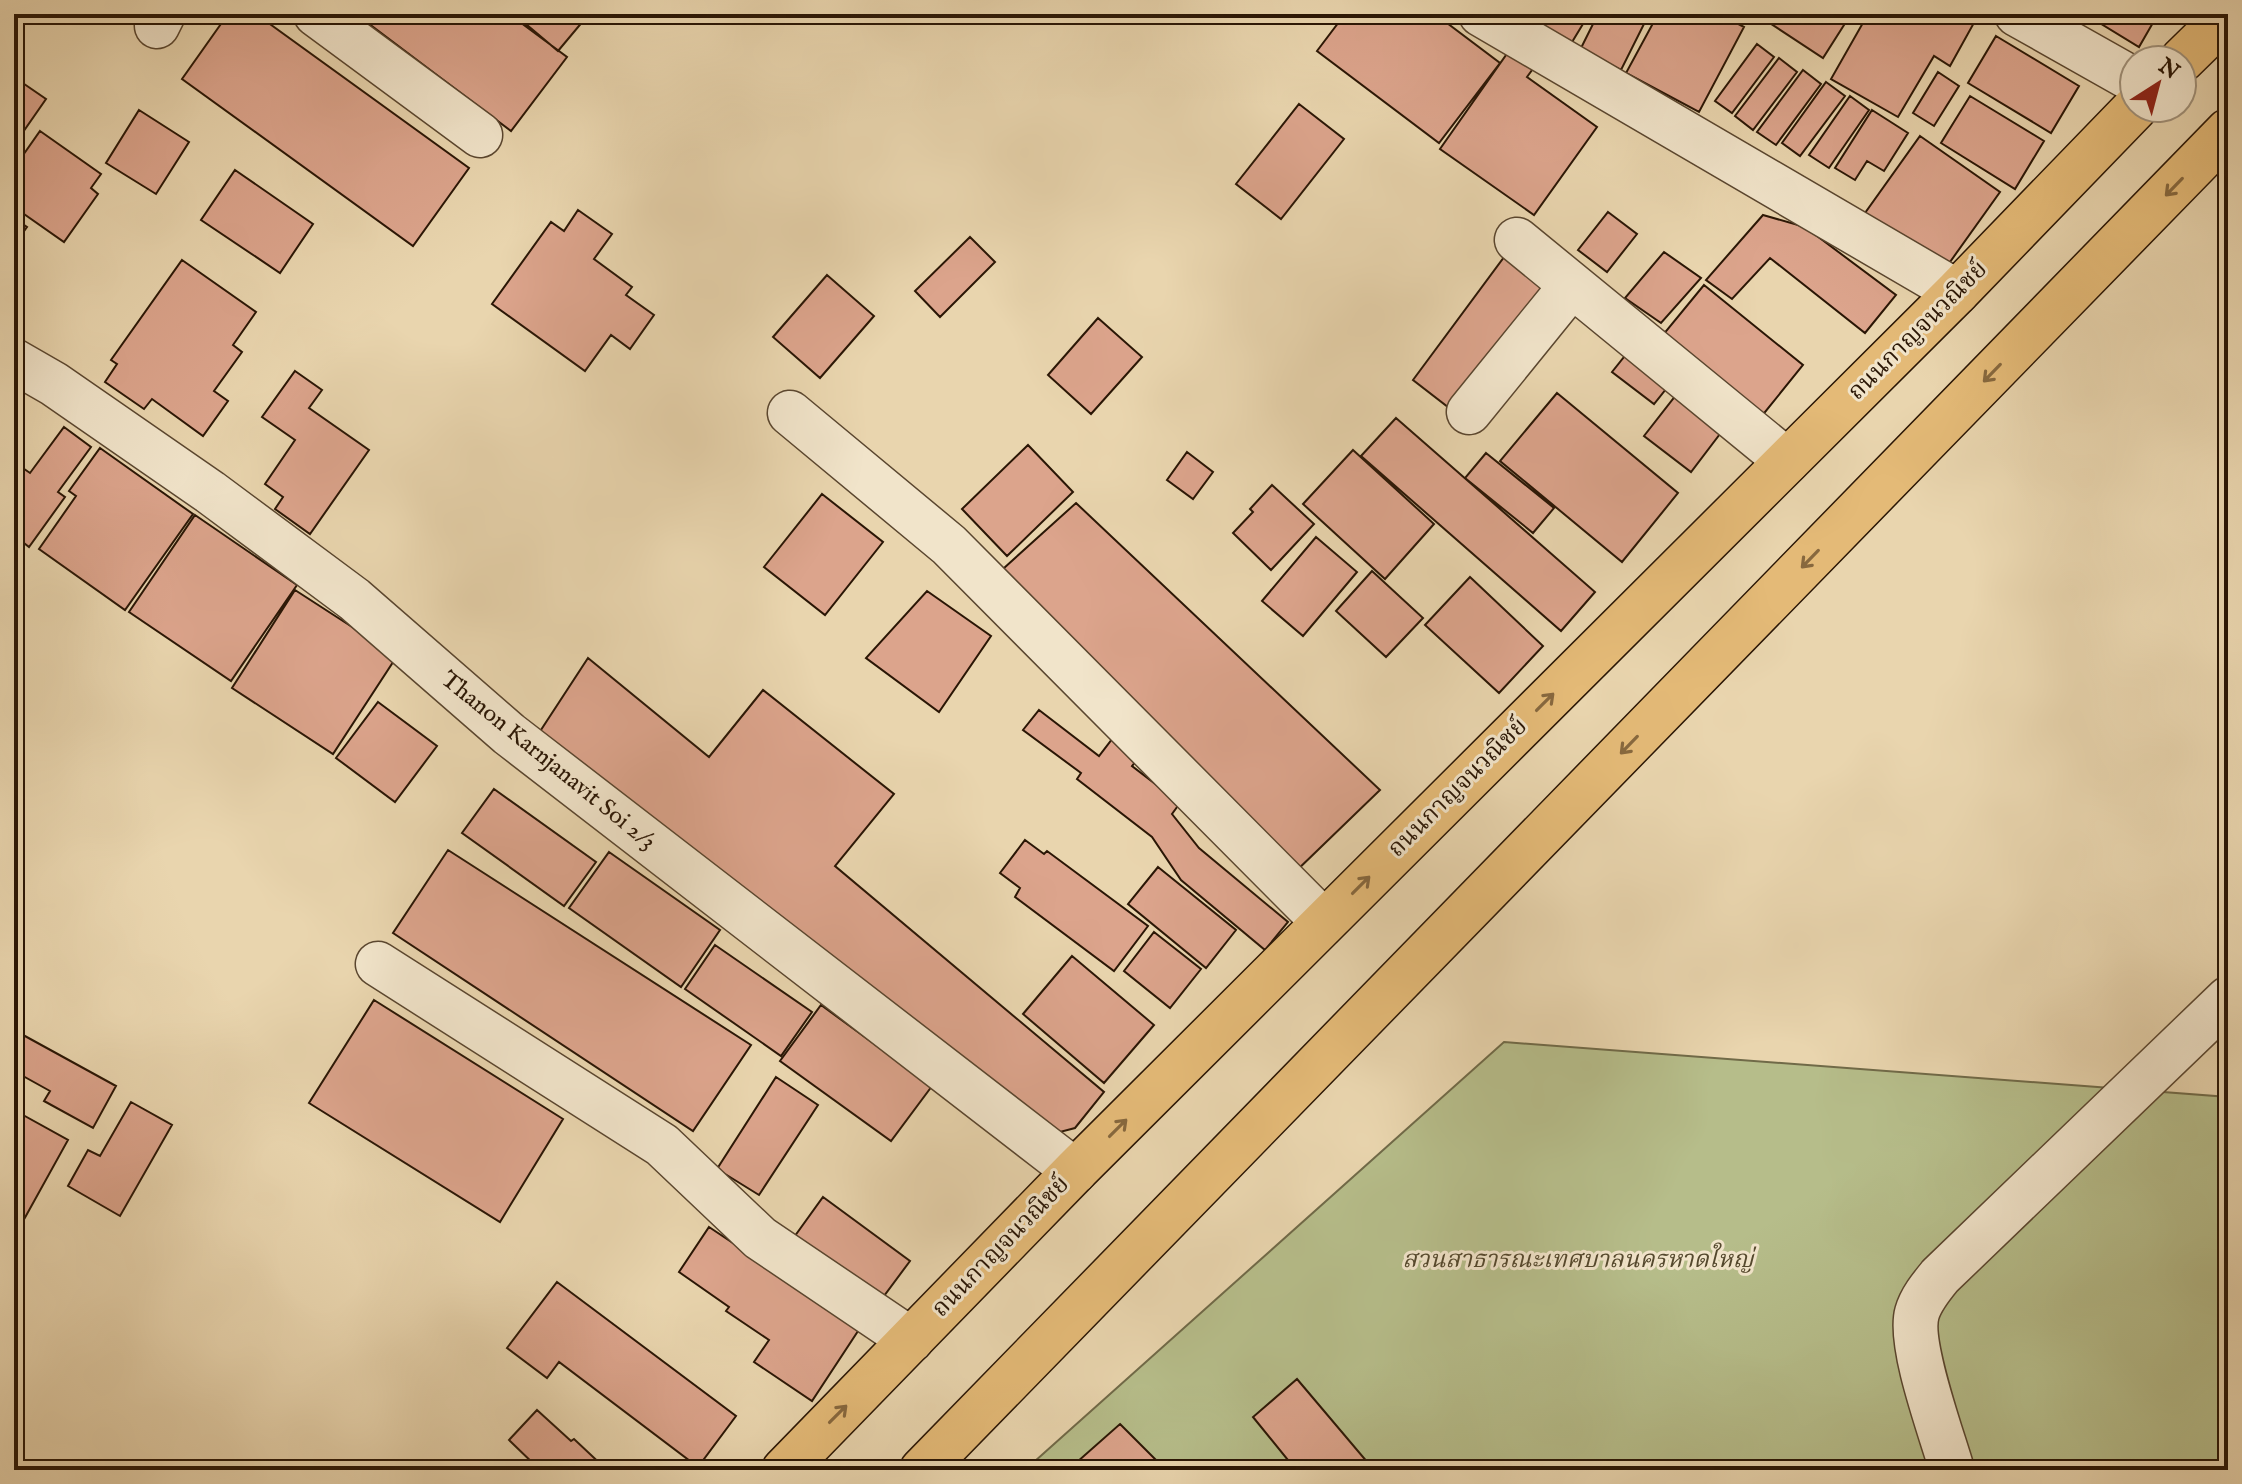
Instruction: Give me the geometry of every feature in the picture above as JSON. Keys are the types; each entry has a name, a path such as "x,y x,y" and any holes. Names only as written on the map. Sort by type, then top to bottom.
{"main road":[{"path":"2198,44 2228,15"},
{"name":"ถนนกาญจนวณิชย์","path":"784,1470 1075,1171 1957,292 2120,124"},
{"path":"922,1470 2228,131"}],"street":[{"path":"316,14 480,135"},
{"path":"1481,14 1957,292"},
{"path":"2017,14 2118,71"},
{"path":"1517,240 1787,461"},
{"path":"1469,412 1572,285"},
{"name":"Thanon Karnjanavit Soi 2/3","path":"14,361 54,384 210,492 354,599 509,734 1075,1171"},
{"path":"790,413 949,545 1324,922"},
{"path":"378,964 662,1145 760,1238 911,1340"},
{"path":"1952,1470 1916,1347 1916,1316 1923,1300 1940,1276 2228,999"}],"green space":[{"name":"สวนสาธารณะเทศบาลนครหาดใหญ่","path":"1504,1042 2228,1097 2228,1470 1025,1470"}],"building":[{"path":"228,14 256,14 469,168 413,246 182,79"},
{"path":"356,14 509,14 567,57 511,131"},
{"path":"514,14 589,14 558,51"},
{"path":"1345,14 1435,14 1500,63 1439,143 1317,51"},
{"path":"1518,14 1589,14 1566,52"},
{"path":"1598,14 1649,14 1621,70 1580,50"},
{"path":"1658,14 1720,14 1744,27 1699,112 1626,73"},
{"path":"1756,14 1851,14 1823,58"},
{"path":"1868,14 1962,14 1975,21 1950,66 1934,56 1898,117 1831,79"},
{"path":"2085,14 2158,14 2141,44 2134,44"},
{"path":"1996,36 2079,86 2051,133 1968,83"},
{"path":"1757,44 1774,57 1732,113 1715,101"},
{"path":"1511,48 1535,66 1527,77 1597,127 1534,215 1440,149"},
{"path":"1779,58 1797,72 1753,130 1735,116"},
{"path":"1803,70 1821,84 1776,145 1757,132"},
{"path":"1938,72 1959,86 1934,126 1913,113"},
{"path":"14,77 46,99 14,145"},
{"path":"1826,82 1845,96 1800,156 1782,143"},
{"path":"1850,96 1869,110 1829,168 1809,155"},
{"path":"1970,96 2044,141 2015,189 1941,143"},
{"path":"1299,104 1344,139 1281,219 1236,184"},
{"path":"139,110 189,142 156,194 106,163"},
{"path":"1872,110 1908,133 1884,171 1867,161 1855,180 1835,168"},
{"path":"40,131 101,174 91,188 98,194 64,242 14,207 14,168"},
{"path":"1920,136 2000,192 1945,269 1865,213"},
{"path":"235,170 313,224 280,273 201,220"},
{"path":"578,210 612,234 594,259 632,287 626,295 654,315 630,349 611,335 585,371 492,304 551,222 564,231"},
{"path":"1608,212 1637,234 1607,272 1578,250"},
{"path":"1763,215 1805,227 1896,295 1865,333 1770,258 1732,299 1706,280"},
{"path":"14,218 27,227 14,245"},
{"path":"970,237 995,262 940,317 915,291"},
{"path":"1510,249 1555,283 1457,414 1413,380"},
{"path":"1664,252 1701,278 1661,323 1625,298"},
{"path":"182,260 256,312 233,345 242,352 214,391 228,401 203,436 152,399 144,409 105,382 117,364 111,360"},
{"path":"827,275 874,316 820,378 773,337"},
{"path":"1704,285 1803,365 1761,417 1662,336"},
{"path":"1098,318 1142,357 1091,414 1048,375"},
{"path":"1632,347 1674,379 1654,404 1612,372"},
{"path":"295,371 322,390 309,408 369,450 310,534 275,509 283,497 265,484 295,440 262,417"},
{"path":"1680,390 1726,426 1691,472 1644,436"},
{"path":"1557,393 1678,493 1622,562 1500,461"},
{"path":"1396,418 1595,592 1561,631 1361,456"},
{"path":"64,427 91,447 58,492 65,497 29,547 14,535 14,462 30,473"},
{"path":"1028,445 1073,492 1007,556 962,509"},
{"path":"100,448 193,514 125,610 39,549 76,496 69,491"},
{"path":"1353,450 1434,524 1385,579 1303,504"},
{"path":"1187,452 1213,472 1193,499 1167,480"},
{"path":"1486,453 1554,508 1533,533 1465,478"},
{"path":"1272,485 1314,524 1271,570 1233,533"},
{"path":"822,494 883,542 825,615 764,567"},
{"path":"1076,503 1380,790 1293,874 993,578"},
{"path":"195,515 297,585 231,681 129,612"},
{"path":"1316,537 1357,572 1303,636 1262,601"},
{"path":"1372,571 1423,618 1386,657 1336,611"},
{"path":"1470,577 1543,646 1499,693 1425,625"},
{"path":"295,590 397,656 333,754 232,688"},
{"path":"927,591 991,636 939,712 866,658"},
{"path":"588,658 709,757 763,690 894,794 835,866 1104,1092 1075,1128 1060,1132 537,736"},
{"path":"378,702 437,746 395,802 336,758"},
{"path":"1039,710 1099,756 1116,734 1142,754 1132,766 1180,803 1172,814 1199,848 1288,922 1265,950 1181,880 1152,837 1077,779 1081,773 1023,730"},
{"path":"494,789 596,862 564,906 462,833"},
{"path":"1025,840 1044,854 1047,851 1148,926 1114,971 1015,897 1020,888 1000,873"},
{"path":"448,850 751,1045 693,1131 393,933"},
{"path":"609,852 720,930 681,987 569,908"},
{"path":"1158,867 1236,930 1206,968 1128,904"},
{"path":"1154,932 1201,969 1170,1008 1124,971"},
{"path":"715,945 812,1012 781,1056 685,989"},
{"path":"1072,956 1154,1025 1104,1083 1023,1014"},
{"path":"374,1000 563,1119 500,1222 309,1103"},
{"path":"821,1005 932,1086 891,1141 780,1061"},
{"path":"14,1030 116,1086 93,1128 44,1101 50,1091 14,1071"},
{"path":"776,1077 818,1105 759,1195 717,1169"},
{"path":"131,1102 172,1125 120,1216 68,1186 88,1150 100,1156"},
{"path":"14,1110 68,1140 17,1232 14,1230"},
{"path":"823,1197 910,1261 878,1304 792,1240"},
{"path":"709,1227 860,1328 812,1401 754,1362 769,1340 726,1311 729,1307 679,1272"},
{"path":"557,1282 736,1416 698,1467 559,1362 547,1378 507,1348"},
{"path":"1297,1379 1374,1470 1296,1470 1253,1417"},
{"path":"537,1410 607,1470 540,1470 509,1440"},
{"path":"1120,1424 1166,1470 1068,1470"}]}
